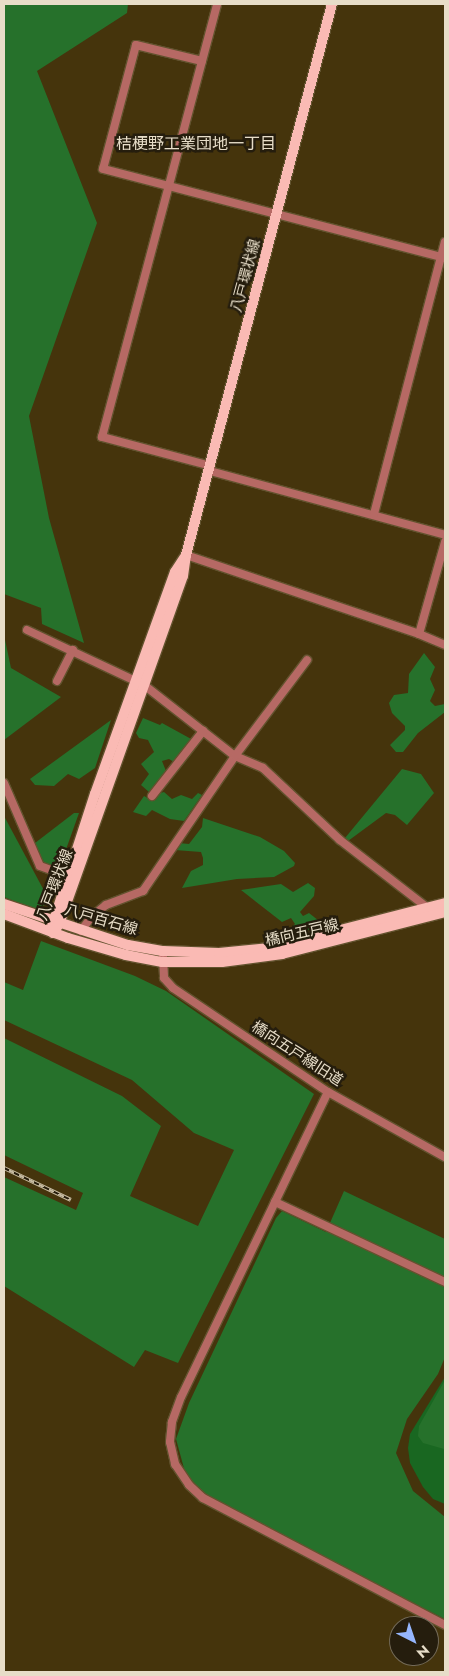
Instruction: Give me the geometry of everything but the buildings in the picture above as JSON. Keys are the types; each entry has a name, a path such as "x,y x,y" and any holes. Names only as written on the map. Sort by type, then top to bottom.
{"main road":[{"name":"八戸環状線","path":"54,926 141,683 175,572 186,555 211,469 332,4"},
{"name":"八戸環状線","path":"54,926 67,876 141,683"},
{"name":"橋向五戸線","path":"163,956 270,948 445,903"},
{"name":"八戸百石線","path":"4,904 110,951 163,956"},
{"name":"八戸百石線","path":"4,914 81,931 163,956"},
{"name":"橋向五戸線","path":"163,956 222,962 263,958 440,914"}],"street":[{"path":"217,4 102,437 445,534"},
{"path":"202,61 136,45 103,169 443,258"},
{"path":"374,514 443,258 445,242"},
{"path":"419,634 445,542"},
{"path":"186,555 445,644"},
{"path":"27,630 141,683 235,756 263,768 340,840 427,908 440,914"},
{"path":"57,681 73,650"},
{"path":"81,931 91,917 106,905 142,891 235,756 307,660"},
{"path":"152,796 203,732"},
{"path":"4,783 40,866 67,876"},
{"name":"橋向五戸線旧道","path":"163,956 164,978 173,988 328,1092 445,1157"},
{"path":"328,1092 181,1397 172,1422 170,1442 175,1464 189,1485 204,1498 445,1625"},
{"path":"275,1202 445,1282"}],"green space":[{"path":"4,4 128,4 127,13 37,71 97,223 29,416 49,518 84,643 42,624 41,608 4,594"},
{"path":"4,635 11,668 61,697 4,740"},
{"path":"424,653 435,667 430,679 435,690 430,701 435,706 445,704 445,712 418,733 403,752 396,752 390,745 405,730 405,726 392,713 389,703 394,695 408,693 409,674"},
{"path":"143,718 160,725 162,723 193,740 174,762 169,759 162,761 166,771 149,792 141,785 149,774 141,764 154,752 148,740 139,738 136,733"},
{"path":"111,720 95,768 79,779 68,774 54,786 35,785 30,779"},
{"path":"402,769 421,774 434,793 407,825 395,815 386,813 348,841 345,838"},
{"path":"164,792 172,799 181,795 192,799 198,793 202,795 184,821 170,819 152,810 146,816 133,812 144,796 151,800 156,794"},
{"path":"74,813 79,813 59,869 42,864 35,843"},
{"path":"4,816 48,898 45,905 34,909 4,897"},
{"path":"203,818 260,837 284,851 295,863 294,866 274,877 237,879 182,888 191,871 203,865 203,858 201,852 175,850 179,843 189,844 202,827"},
{"path":"308,883 315,888 314,896 300,912 303,916 309,913 323,924 297,935 290,929 295,924 291,918 282,922 241,890 281,884 293,892"},
{"path":"41,941 135,976 166,991 314,1094 178,1363 145,1350 134,1367 4,1286 4,1177 76,1210 83,1193 4,1155 4,1038 122,1096 161,1126 130,1196 198,1226 234,1150 194,1133 132,1080 4,1020 4,982 23,990"},
{"path":"344,1191 445,1239 445,1357 438,1374 407,1419 396,1453 413,1491 445,1517 445,1619 203,1498 185,1472 176,1439 189,1403 276,1218 282,1211 326,1232"},
{"path":"445,1377 445,1504 433,1499 423,1487 410,1463 408,1448 410,1434"},
{"path":"445,1380 444,1449 423,1443 418,1436 419,1426"}],"railway":[{"path":"4,1168 71,1200"}],"district":[{"name":"桔梗野工業団地一丁目","path":"196,144"}]}
